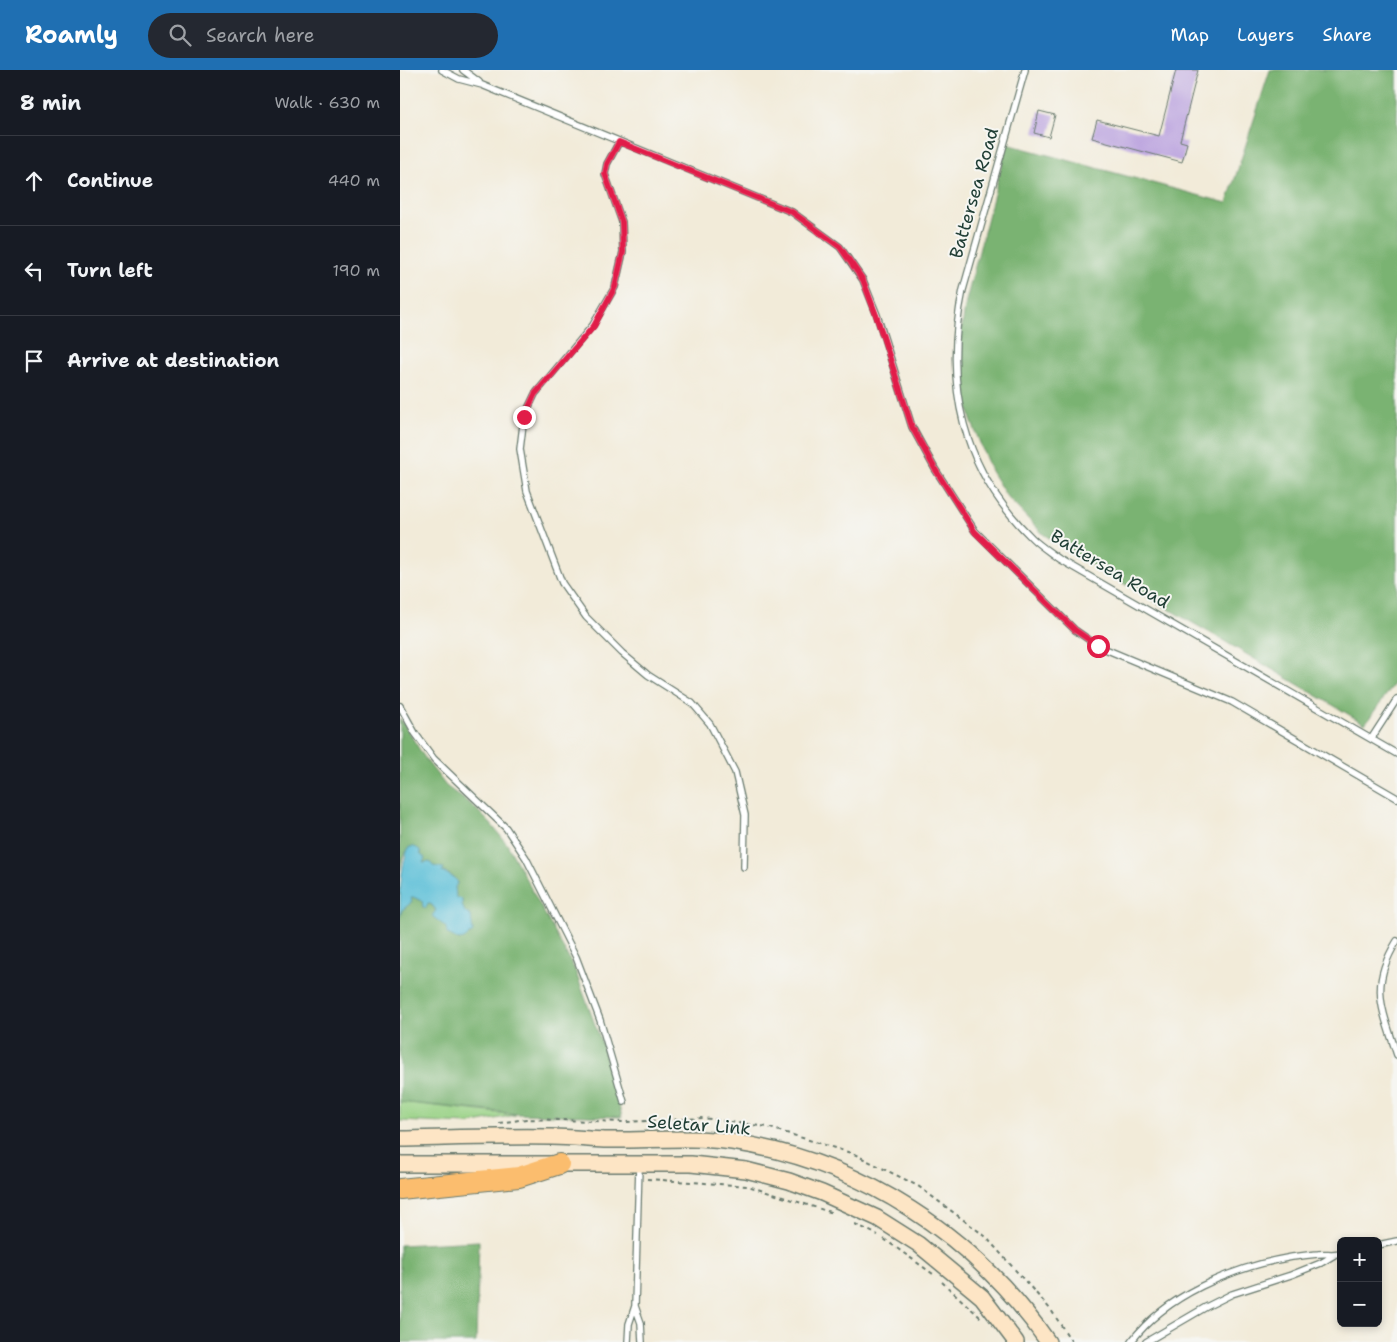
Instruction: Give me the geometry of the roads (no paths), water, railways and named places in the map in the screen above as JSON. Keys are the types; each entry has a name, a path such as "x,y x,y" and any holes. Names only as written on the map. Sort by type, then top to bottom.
{"highway":[{"path":"400,1188 520,1177 559,1164"}],"main road":[{"name":"Seletar Link","path":"400,1139 550,1137 674,1139 732,1142 802,1158 857,1178 913,1210 964,1247 1028,1315 1048,1342"},
{"path":"620,1139 634,1146 639,1152 639,1171"},
{"path":"400,1164 559,1164 639,1171 691,1164 746,1170 789,1181 822,1193 877,1218 918,1244 982,1297 1016,1342"}],"lane":[{"path":"442,70 459,79 482,85 792,212 840,247 863,280 912,427 935,469 975,532 1075,630 1098,646 1232,702 1397,798"},
{"path":"463,70 482,85"},
{"name":"Battersea Road","path":"1025,70 963,290 957,319 954,355 956,389 963,425 989,484 1009,513 1033,539 1059,559 1397,754"},
{"path":"619,142 607,164 605,174 622,222 623,252 615,287 594,326 535,394 524,417 520,449 526,482 562,583 586,617 622,653 648,675 692,703 710,724 735,772 745,815 744,867"},
{"path":"1371,739 1397,698"},
{"path":"400,706 415,734 434,759 506,828 526,858 576,957 600,1020 624,1102"},
{"path":"1397,941 1383,969 1380,985 1385,1017 1397,1055"},
{"path":"628,1342 635,1306 639,1171"},
{"path":"1382,1244 1397,1241"},
{"path":"1132,1342 1142,1328 1167,1306 1213,1280 1251,1266 1319,1254 1337,1254"},
{"path":"1146,1342 1232,1294 1291,1275 1337,1255"},
{"path":"635,1306 641,1323 642,1342"}],"water":[{"path":"409,847 415,847 420,850 421,855 425,858 423,863 430,862 433,866 444,868 442,872 458,882 455,887 456,897 462,899 465,912 471,916 473,932 464,939 459,940 447,934 446,927 432,916 436,910 432,905 428,903 426,908 423,907 422,901 413,897 411,897 412,902 402,910 400,917 402,871"}]}
